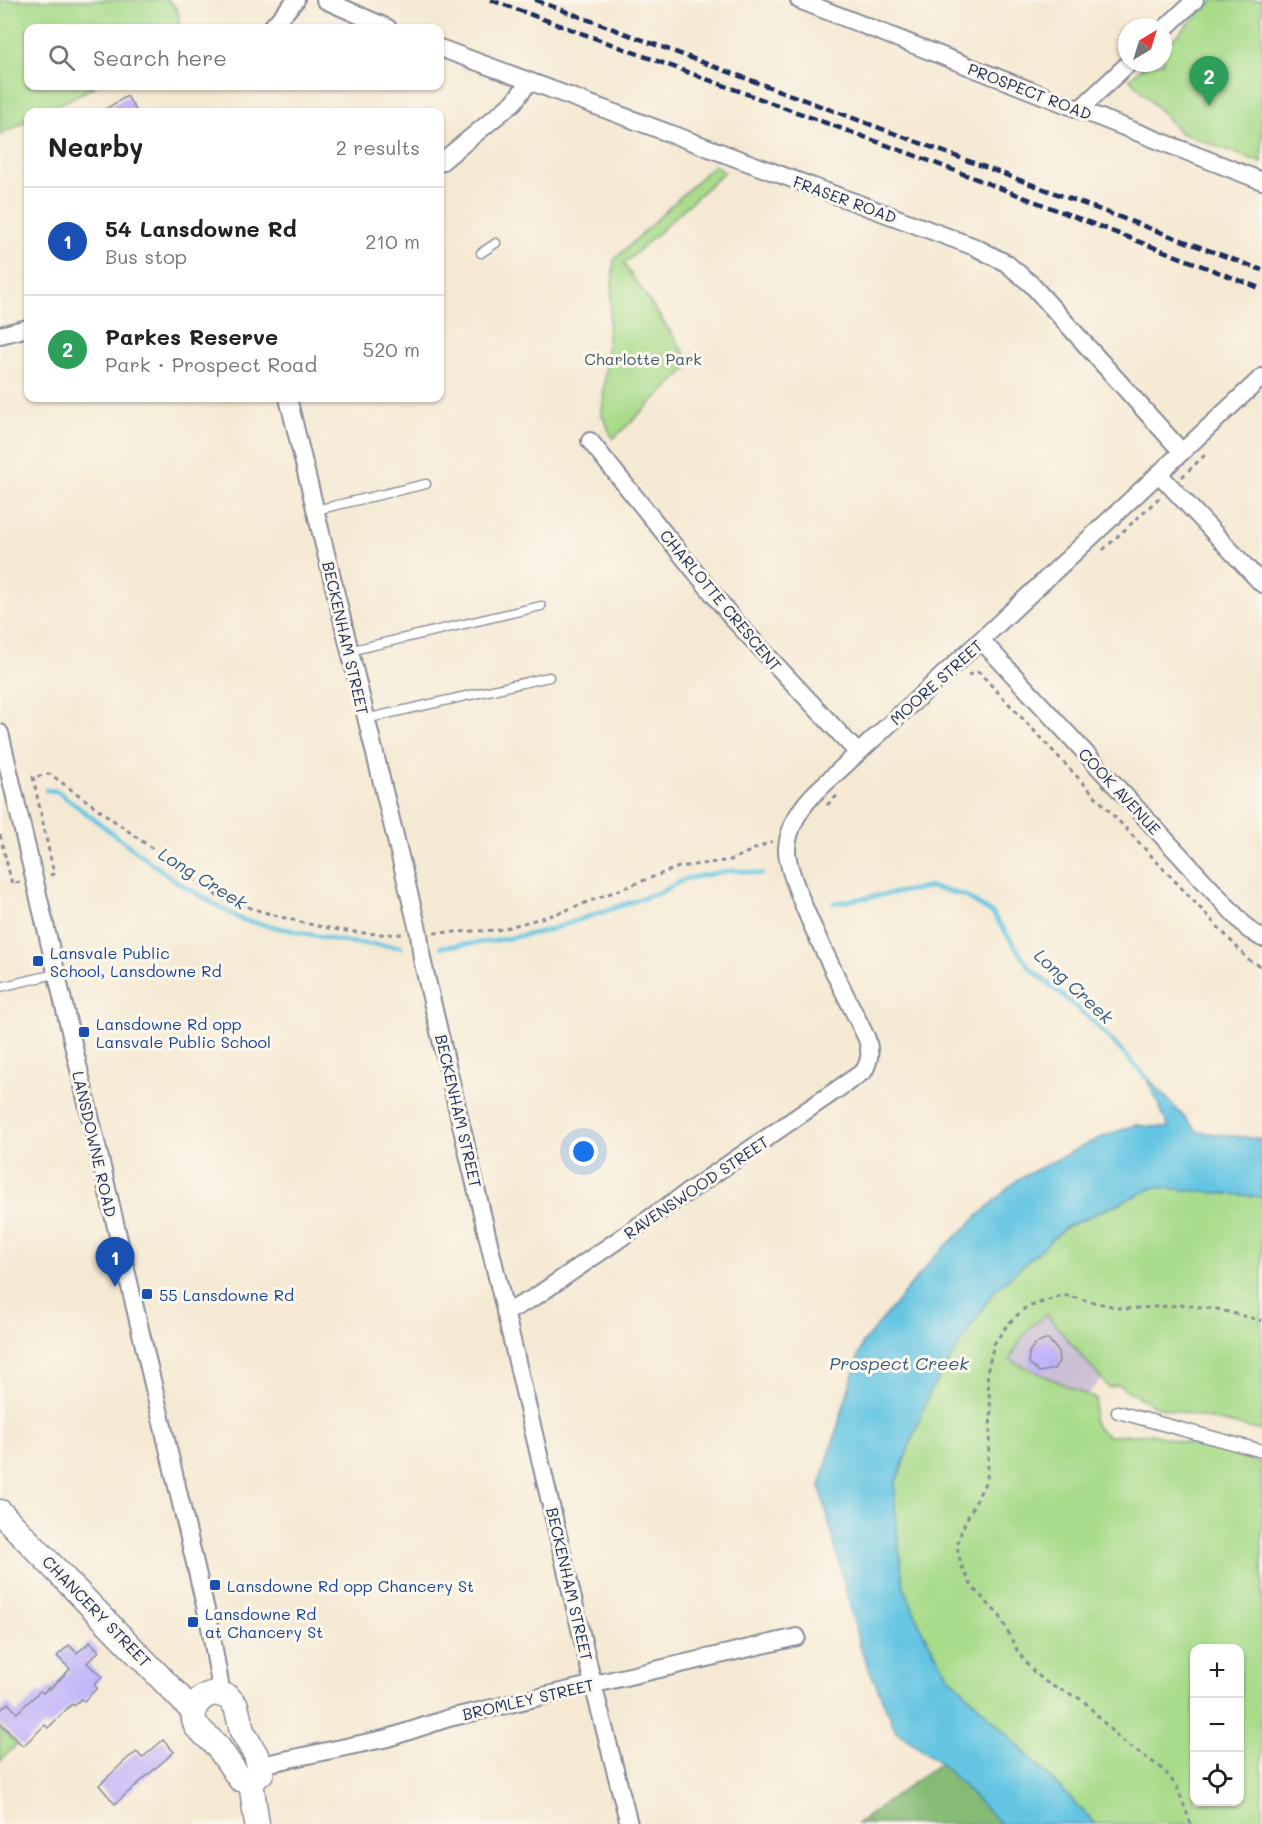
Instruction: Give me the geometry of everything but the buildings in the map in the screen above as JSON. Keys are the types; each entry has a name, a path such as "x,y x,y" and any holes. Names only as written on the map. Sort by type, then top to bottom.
{"main road":[{"name":"CHANCERY STREET","path":"0,1512 193,1711 196,1726 218,1747 240,1779 256,1773"},
{"path":"193,1711 205,1696 222,1695 236,1706 256,1773 257,1824"}],"street":[{"path":"275,24 296,0"},
{"path":"325,0 379,24"},
{"name":"PROSPECT ROAD","path":"799,0 1262,181"},
{"path":"1172,22 1195,0"},
{"name":"FRASER ROAD","path":"444,50 528,83 975,247 1006,263 1031,284 1182,452"},
{"path":"1079,110 1119,72"},
{"path":"444,160 514,102 528,83"},
{"path":"0,335 24,329"},
{"name":"MOORE STREET","path":"870,1049 795,883 787,851 792,828 807,800 1262,377"},
{"name":"BECKENHAM STREET","path":"289,402 419,934 422,959 628,1824"},
{"name":"CHARLOTTE CRESCENT","path":"590,441 734,620 858,753"},
{"path":"1159,474 1262,584"},
{"name":"COOK AVENUE","path":"981,640 1241,921 1262,938"},
{"name":"LANSDOWNE ROAD","path":"0,733 210,1627 222,1695"},
{"name":"RAVENSWOOD STREET","path":"507,1312 535,1297 854,1079 864,1071 869,1061 870,1049"},
{"path":"1118,1412 1262,1451"},
{"name":"BROMLEY STREET","path":"256,1773 388,1738 449,1718 797,1637"}],"lane":[{"path":"482,253 496,243"},
{"path":"316,510 426,484"},
{"path":"349,651 541,606"},
{"path":"365,719 549,677"},
{"path":"0,987 55,974"}],"path":[{"path":"962,681 970,673 980,672 1249,960 1262,968"},
{"path":"54,874 33,777 50,774 220,898 250,908 346,931 396,934"},
{"path":"819,813 844,790"},
{"path":"0,835 12,884"},
{"path":"435,933 498,930 556,914 679,867 731,860 775,840"},
{"path":"1191,1824 1177,1787 1164,1768 1120,1740 1083,1700 1050,1685 1034,1672 1018,1652 1000,1616 972,1587 961,1565 957,1546 962,1529 987,1479 991,1412 987,1372 994,1344 1007,1324 1025,1308 1064,1295 1124,1309 1184,1305 1206,1307 1262,1321"}],"shaded area":[{"path":"1046,1314 1102,1379 1087,1395 1010,1360 1019,1339"}],"green space":[{"path":"0,0 169,0 178,11 180,24 24,24 24,90 88,90 52,108 24,108 24,122 0,135"},
{"path":"1214,0 1262,0 1262,163 1181,133 1130,79 1137,72 1172,72 1172,40"},
{"name":"Charlotte Park","path":"714,165 724,172 624,264 692,364 613,439 602,415 614,260"},
{"path":"1155,1187 1262,1197 1262,1431 1155,1406 1118,1385 1109,1388 1046,1314 1025,1335 1010,1360 1096,1399 1093,1419 1097,1428 1108,1436 1151,1434 1262,1463 1262,1824 1096,1824 948,1675 922,1631 903,1584 895,1511 895,1485 930,1391 994,1291 1066,1227"},
{"path":"0,1727 17,1744 0,1761"},
{"path":"940,1763 1001,1824 857,1824"}],"water":[{"name":"Prospect Creek","path":"1145,1075 1198,1132 1262,1139 1262,1197 1155,1187 1066,1227 994,1291 930,1391 895,1485 895,1511 903,1584 922,1631 948,1675 1096,1824 1001,1824 940,1763 896,1731 860,1647 820,1486 862,1344 935,1256 1018,1179 1097,1139 1135,1125 1169,1128"}],"waterway":[{"name":"Long Creek","path":"46,790 57,791 174,880 242,920 346,942 401,947"},
{"name":"Long Creek","path":"441,947 494,941 546,931 661,892 685,879 733,870 762,874"},
{"name":"Long Creek","path":"834,903 930,887 963,895 993,914 1030,968 1094,1022 1147,1078"}],"railway":[{"path":"491,0 927,160 1262,289"},
{"path":"535,0 1262,270"}],"place":[{"name":"Parkes Reserve","path":"1209,106"},
{"name":"Lansvale Public School, Lansdowne Rd","path":"38,961"},
{"name":"Lansdowne Rd opp Lansvale Public School","path":"84,1032"},
{"name":"54 Lansdowne Rd","path":"115,1287"},
{"name":"55 Lansdowne Rd","path":"147,1294"},
{"name":"Lansdowne Rd opp Chancery St","path":"215,1585"},
{"name":"Lansdowne Rd at Chancery St","path":"193,1622"}]}
